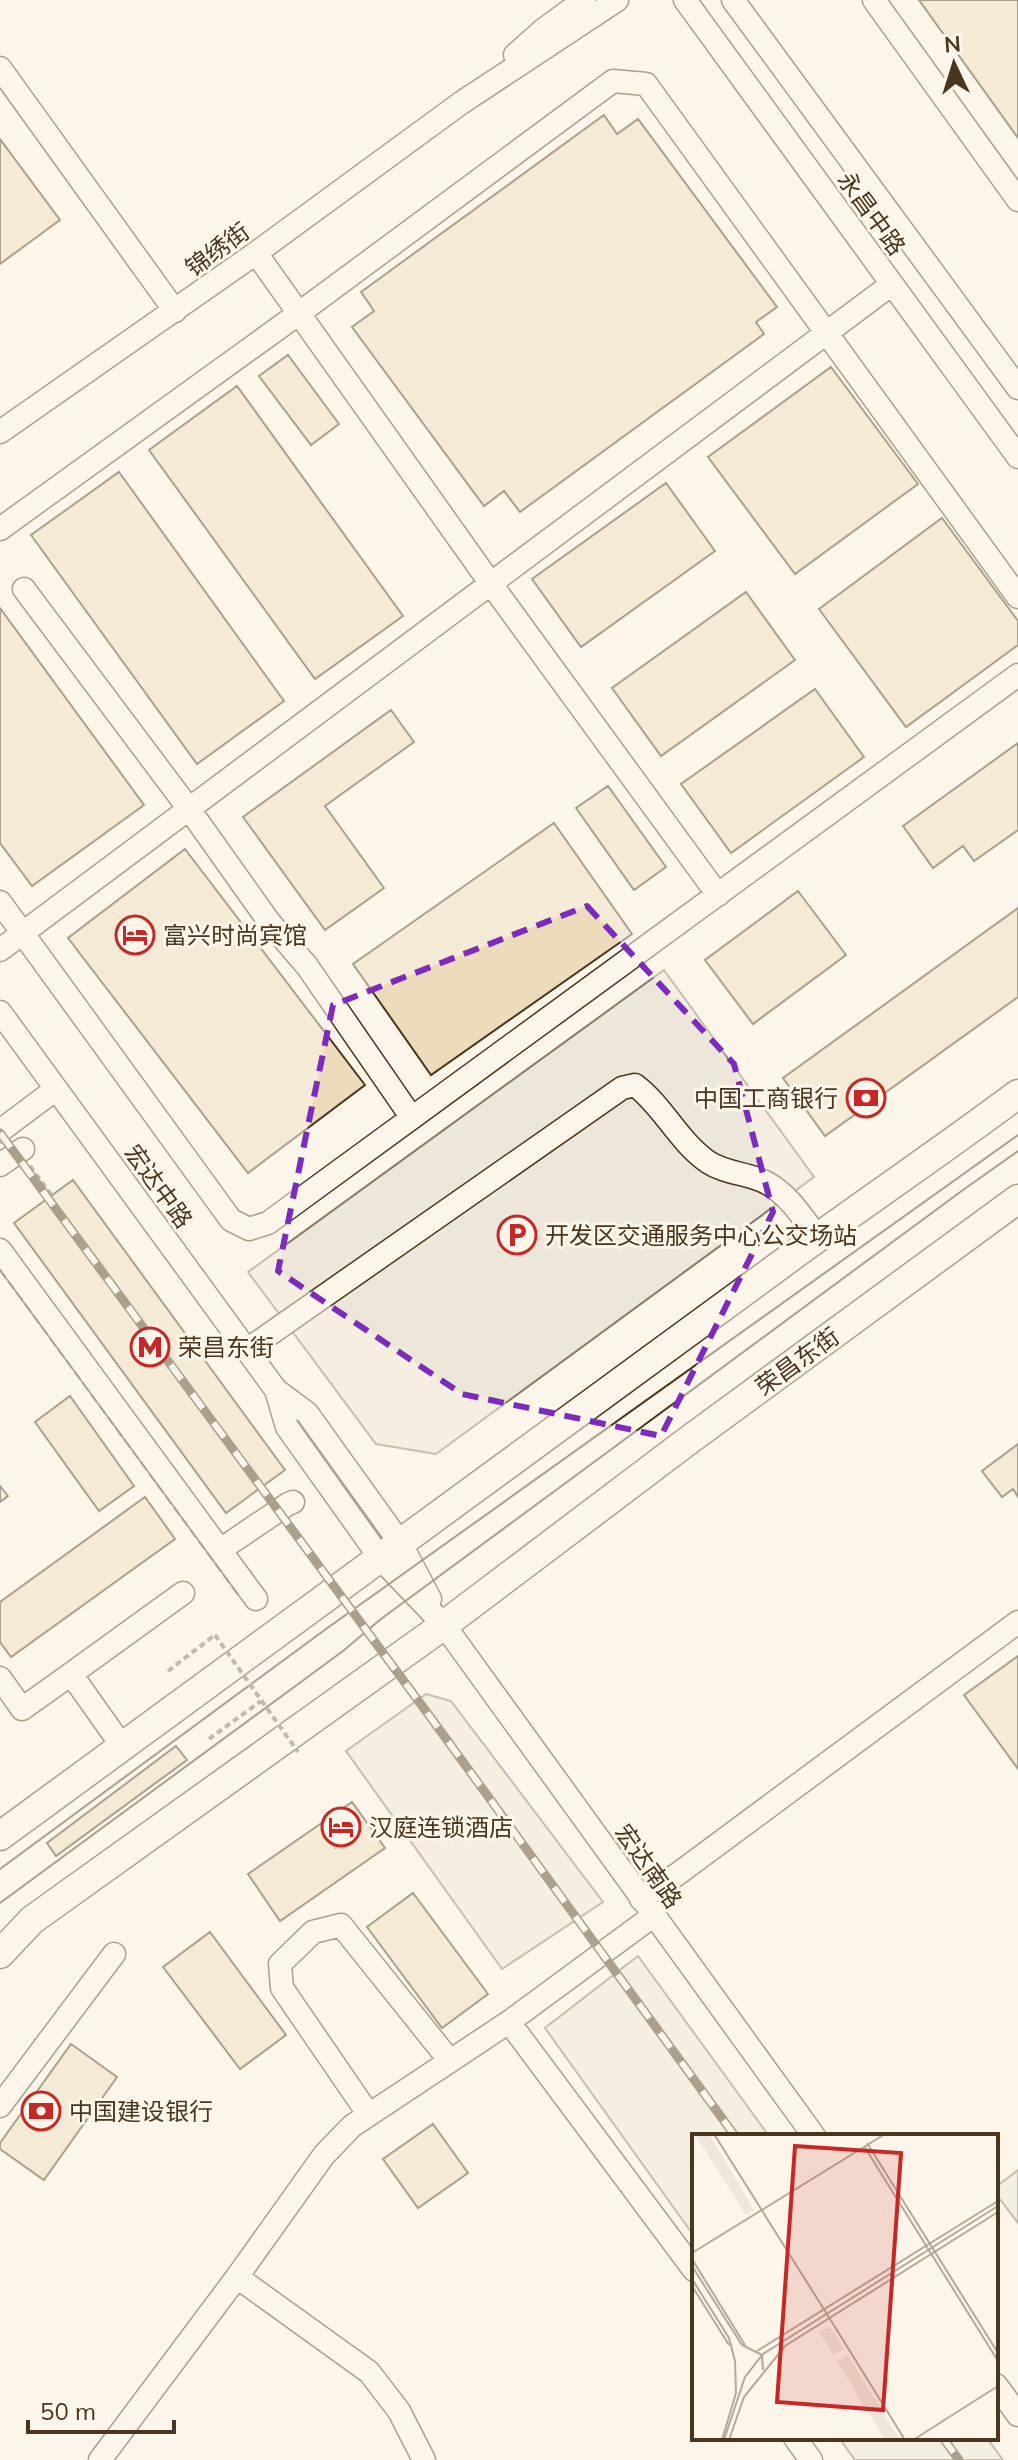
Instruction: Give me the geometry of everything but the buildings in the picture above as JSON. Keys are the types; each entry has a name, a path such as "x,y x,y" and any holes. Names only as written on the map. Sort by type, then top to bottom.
{"main road":[{"path":"0,1836 1018,1094"},
{"name":"荣昌东街","path":"0,1954 32,1920 444,1625 702,1430 1018,1199"}],"street":[{"name":"锦绣街","path":"461,103 543,30 584,0"},
{"name":"锦绣街","path":"0,432 175,311 461,103 617,0"},
{"name":"永昌中路","path":"685,0 1018,457"},
{"name":"永昌中路","path":"733,0 1016,381"},
{"path":"874,0 1018,200"},
{"path":"0,68 175,311"},
{"path":"0,529 613,81 646,84 1018,597"},
{"path":"256,253 491,584 718,895"},
{"path":"0,950 892,284"},
{"path":"24,589 270,923 307,966 412,1118"},
{"path":"0,902 231,1220 249,1229 268,1223 1018,675"},
{"name":"宏达中路","path":"0,1012 276,1390 307,1413 391,1551"},
{"path":"247,1350 622,1088 635,1085 647,1094 679,1135 709,1162 733,1173 765,1181 787,1197 818,1238"},
{"path":"0,1131 56,1089"},
{"path":"0,1165 21,1150"},
{"path":"0,1250 256,1599"},
{"path":"220,1550 293,1502"},
{"name":"宏达南路","path":"391,1551 813,2134"},
{"path":"0,1678 22,1709 183,1593"},
{"path":"100,2460 324,2155 352,2126 509,2022 647,1908 679,1873 1018,1622"},
{"path":"71,1674 122,1746"},
{"path":"369,2115 282,1988 280,1964 313,1932 341,1925 450,2061"},
{"path":"0,2106 114,1954"},
{"path":"509,2022 692,2267"},
{"path":"237,2277 369,2372 399,2411 424,2460"},
{"path":"998,2388 1018,2415"},
{"path":"796,2440 811,2460"}],"path":[{"path":"21,1150 52,1196"},
{"path":"168,1671 215,1635 298,1752"},
{"path":"209,1739 261,1701"}],"highlighted area":[{"path":"587,906 734,1064 773,1212 661,1436 462,1394 278,1271 333,1005"}],"shaded area":[{"name":"开发区交通服务中心公交场站","path":"664,970 814,1177 436,1454 376,1444 248,1272"},
{"path":"426,1694 451,1701 603,1902 502,1969 346,1751"},
{"path":"638,1956 768,2134 692,2134 692,2233 545,2028"},
{"path":"1018,2170 1018,2223 998,2197 998,2185"},
{"path":"840,2440 988,2440 1003,2460 855,2460"}],"tram line":[{"path":"0,1869 326,1629 1018,1135"},
{"path":"0,1903 1018,1151"}],"railway":[{"path":"0,1133 734,2134"},
{"path":"944,2440 959,2460"}],"fence":[{"path":"0,1270 239,1596"}],"place":[{"name":"富兴时尚宾馆","path":"135,935"},
{"name":"中国工商银行","path":"866,1098"},
{"name":"开发区交通服务中心公交场站","path":"517,1235"},
{"name":"荣昌东街","path":"150,1347"},
{"name":"汉庭连锁酒店","path":"341,1827"},
{"name":"中国建设银行","path":"41,2111"}]}
